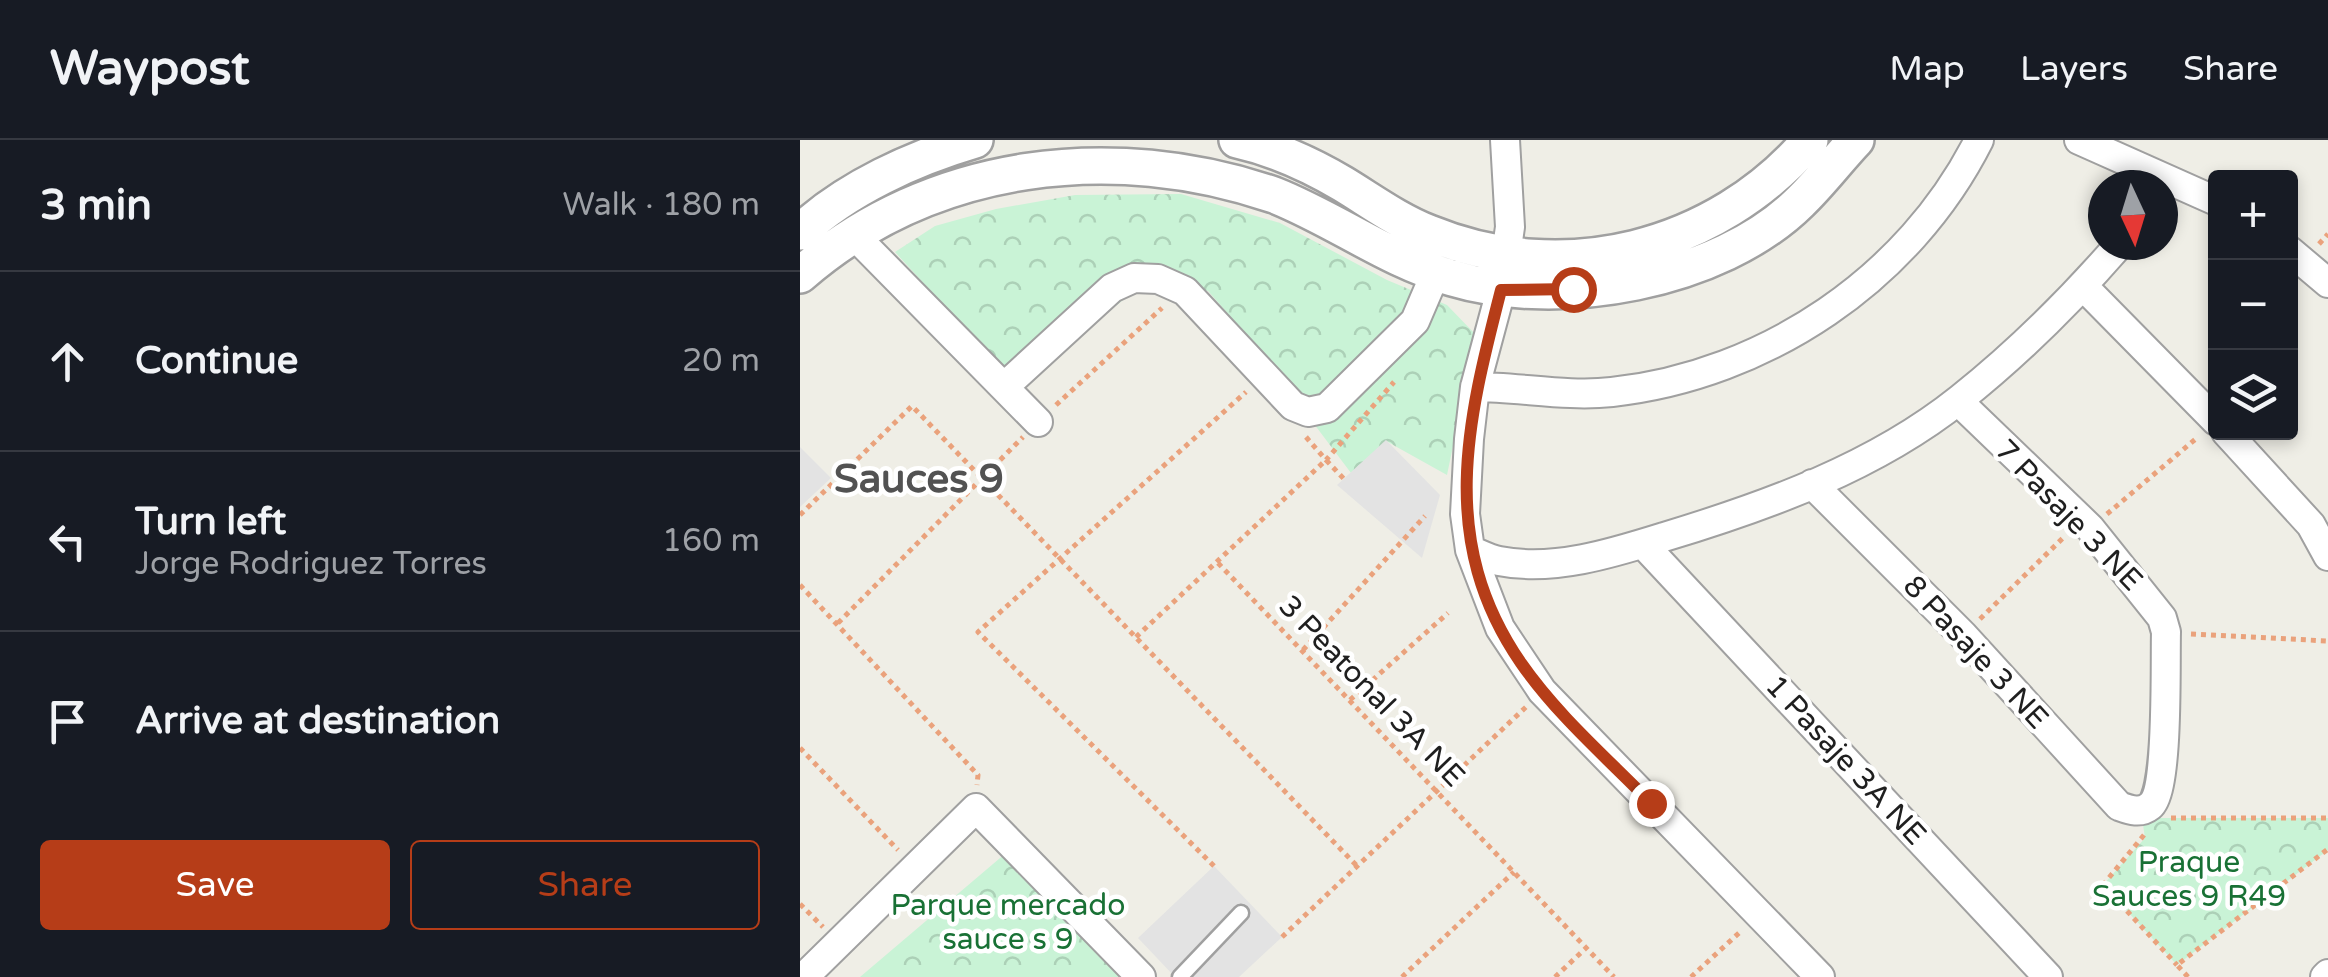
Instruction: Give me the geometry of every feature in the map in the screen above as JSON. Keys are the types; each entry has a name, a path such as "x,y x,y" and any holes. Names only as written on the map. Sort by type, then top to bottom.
{"street":[{"path":"800,232 872,182 975,140"},
{"path":"1505,140 1510,227 1469,439 1465,514 1470,550 1500,628 1542,691 1820,977"},
{"path":"800,275 853,234 902,206 944,189 1042,164 1095,161 1152,163 1240,184 1315,213 1378,248 1436,272 1504,272 1643,247 1696,229 1764,187 1810,140"},
{"path":"1240,184 1245,141 1308,166 1428,233 1550,291 1632,282 1714,257 1760,234 1800,204 1856,140"},
{"path":"1476,388 1566,395 1612,392 1700,374 1784,338 1860,288 1893,258 1951,188 1979,140"},
{"path":"2079,140 2139,170"},
{"path":"2178,188 2208,198"},
{"path":"853,234 1038,422"},
{"path":"2298,258 2328,283"},
{"path":"1470,550 1500,561 1555,562 1604,554 1758,508 1812,484 1893,444 1958,401 2083,286 2106,260"},
{"path":"1004,387 1112,288 1134,278 1158,279 1185,291 1293,406 1308,412 1328,408 1415,321 1436,272"},
{"path":"2083,286 2208,422"},
{"name":"7 Pasaje 3 NE","path":"1958,401 2086,524 2158,611 2166,632"},
{"path":"2225,440 2310,525 2328,556"},
{"name":"8 Pasaje 3 NE","path":"1812,484 1963,635 2120,806 2148,816"},
{"name":"1 Pasaje 3A NE","path":"1643,544 2048,977"},
{"path":"2148,816 2162,770 2166,632"},
{"path":"804,977 976,808 1141,977"}],"lane":[{"path":"1180,977 1241,912"}],"path":[{"path":"838,623 1038,422 1172,299"},
{"path":"1214,866 978,632 1258,381"},
{"path":"800,516 912,406 1357,866"},
{"path":"1963,635 2086,524 2208,433"},
{"path":"1136,637 1326,460 1344,479"},
{"path":"1302,651 1425,516"},
{"name":"3 Peatonal 3A NE","path":"1218,563 1614,977"},
{"path":"800,585 978,775 976,808"},
{"path":"1350,700 1448,613"},
{"path":"2166,632 2328,641"},
{"path":"1282,937 1542,691"},
{"path":"800,748 914,867"},
{"path":"2188,977 2103,885 2145,838 2148,816 2328,818"},
{"path":"2177,964 2328,849"},
{"path":"1402,977 1514,872"},
{"path":"1691,977 1759,914"},
{"path":"1555,977 1586,948"}],"green space":[{"path":"1181,194 1280,223 1387,280 1447,305 1476,335 1447,475 1386,441 1351,473 1250,339 1208,291 1151,285 1128,296 1076,338 1044,371 1009,377 895,252 935,226 996,209 1075,195"},
{"name":"Praque Sauces 9 R49","path":"2142,818 2328,818 2328,850 2177,965 2103,885 2145,838"},
{"name":"Parque mercado sauce s 9","path":"1013,847 1133,977 860,977"}],"shaded area":[{"path":"1386,440 1440,495 1422,558 1337,485"},
{"path":"800,447 831,478 800,507"},
{"path":"1214,866 1282,937 1239,977 1175,977 1138,938"}],"district":[{"name":"Sauces 9","path":"919,478"}],"route":[{"path":"1573,289 1501,290 1476,388 1469,439 1465,514 1470,550 1500,628 1521,662 1542,691 1651,803"}]}
